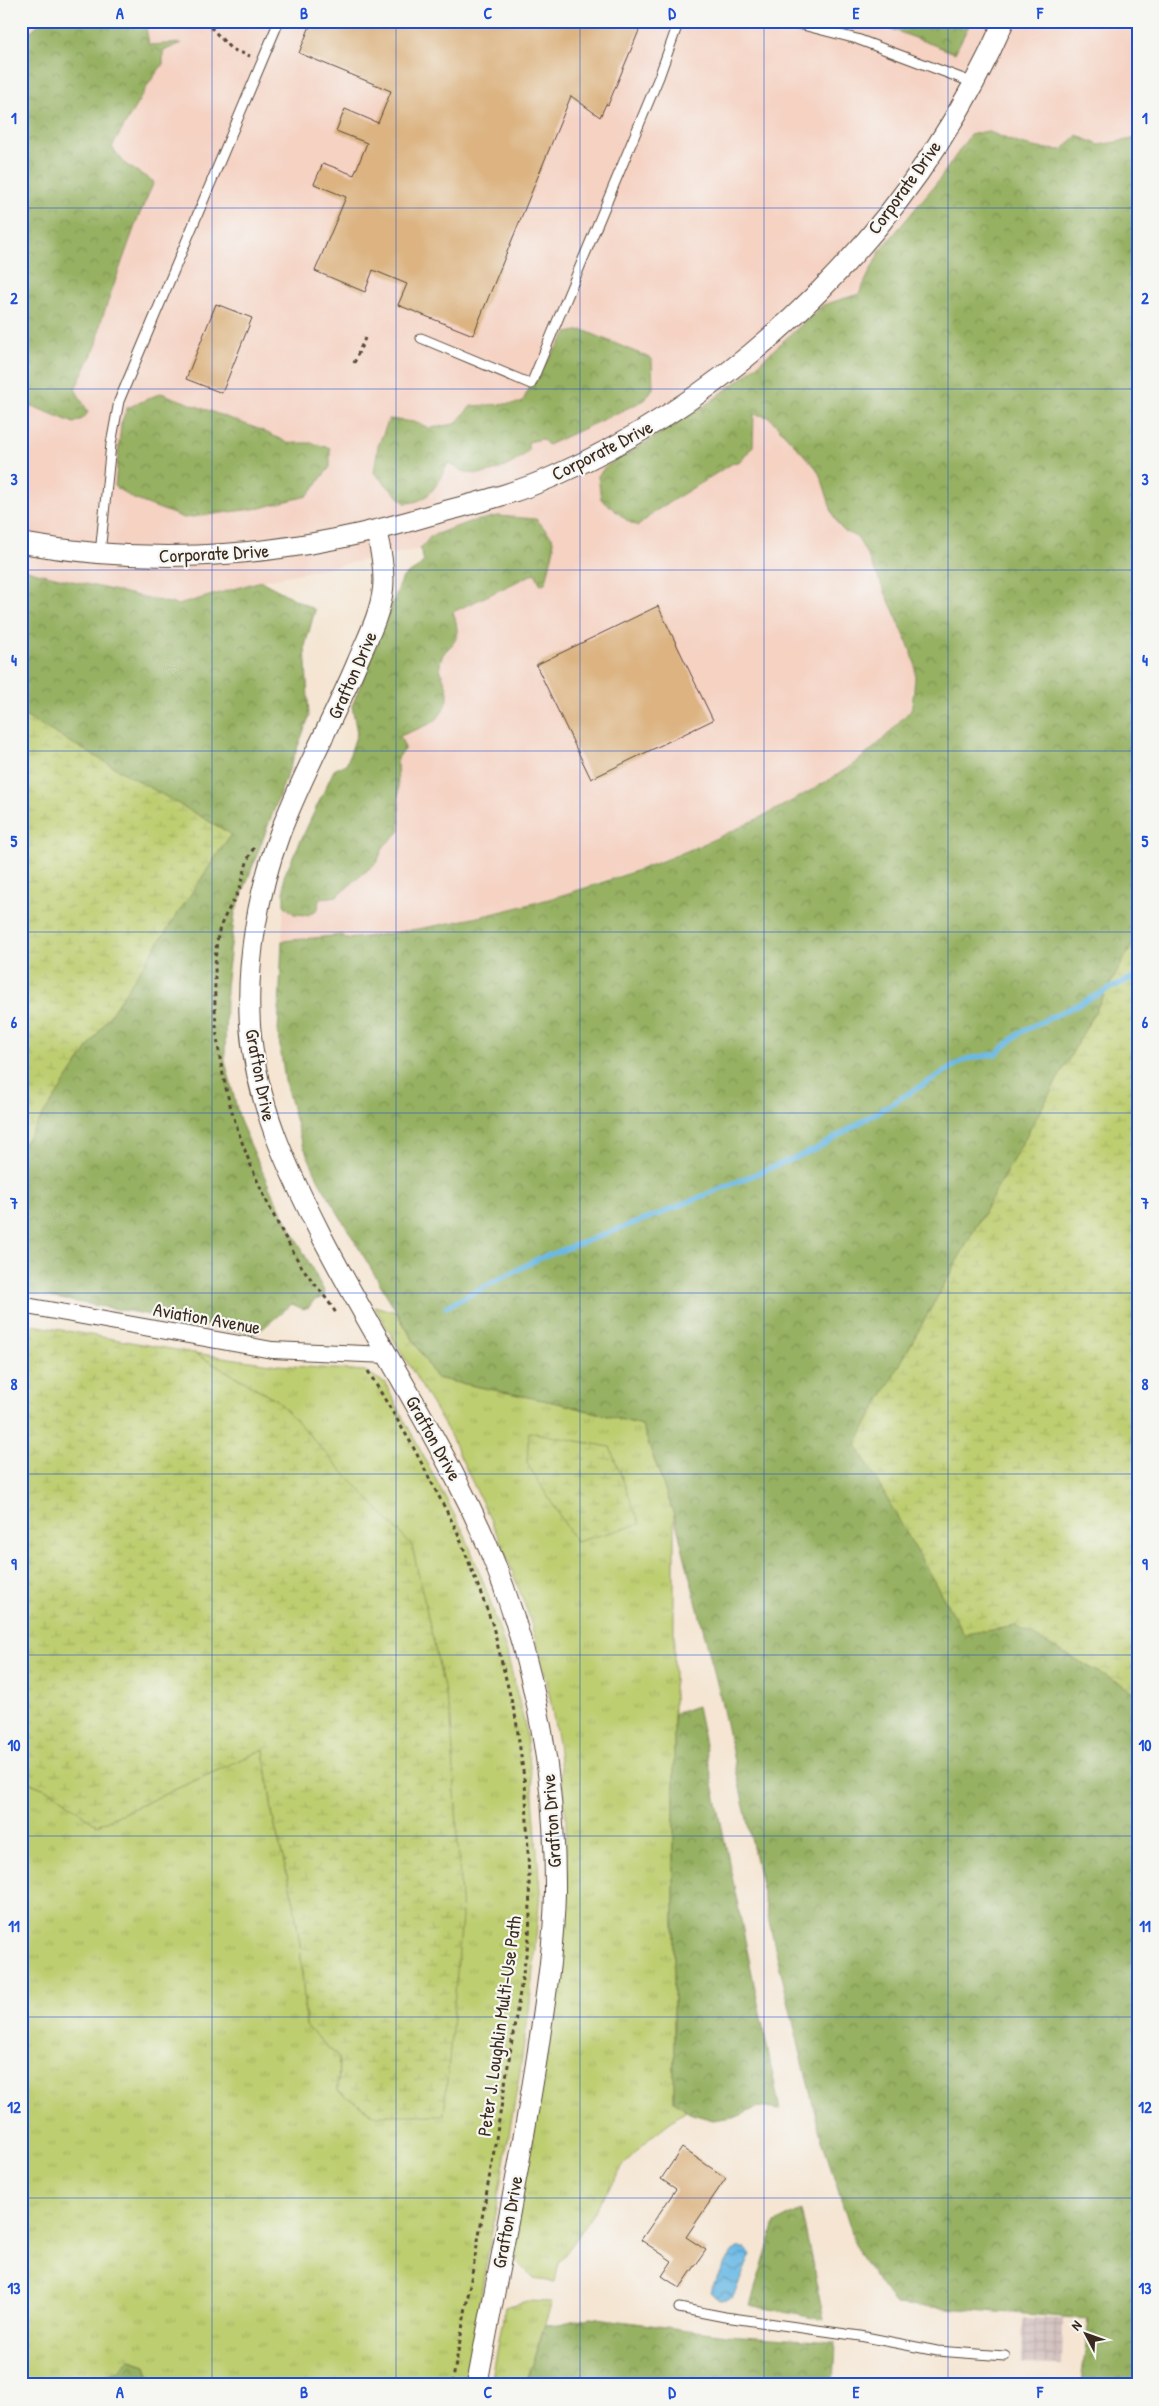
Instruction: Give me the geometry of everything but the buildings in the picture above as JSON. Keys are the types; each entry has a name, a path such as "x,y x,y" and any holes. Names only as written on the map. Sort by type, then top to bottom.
{"street":[{"name":"Corporate Drive","path":"21,543 100,554 154,557 246,554 279,550 376,531 550,478 660,420 701,392 778,329 837,274 917,174 975,83 1004,21"},
{"name":"Grafton Drive","path":"376,531 384,579 381,604 347,688 280,834 262,895 254,936 250,1025 256,1067 275,1139 329,1250 455,1476 474,1514 506,1592 522,1641 540,1716 551,1801 555,1895 547,1990 527,2120 477,2385"},
{"name":"Aviation Avenue","path":"21,1305 272,1350 387,1355"}],"lane":[{"path":"100,554 111,444 119,401 279,21"},
{"path":"421,338 532,384 656,85 679,21"},
{"path":"787,21 857,39 975,83"},
{"path":"679,2308 725,2317 860,2336 937,2351 1005,2356"}],"path":[{"path":"205,21 231,49 262,61"},
{"path":"354,363 364,338"},
{"path":"229,911 244,875"},
{"name":"Peter J. Loughlin Multi-Use Path","path":"368,1371 411,1443 457,1531 494,1632 516,1719 526,1793 530,1912 528,1946 492,2166 452,2385"}],"shaded area":[{"path":"21,21 1138,21 1138,138 1099,145 1077,135 1062,150 1046,150 1030,148 987,131 905,218 880,251 859,294 823,305 746,375 663,434 638,526 657,510 733,463 741,461 753,446 754,414 769,417 803,453 822,478 831,509 842,530 857,538 870,561 897,620 915,664 910,709 884,739 857,763 754,822 654,863 563,894 495,913 408,932 347,939 343,935 282,941 284,905 294,914 308,915 318,909 319,899 337,896 377,862 384,846 400,831 397,764 399,736 436,720 448,695 440,665 443,657 455,642 459,627 453,612 536,573 541,585 554,547 431,536 420,549 261,581 178,605 33,572 21,567"},
{"path":"1023,2318 1063,2319 1062,2365 1022,2364"}],"green space":[{"path":"42,21 145,21 149,45 182,43 163,51 163,64 149,83 112,147 125,164 154,182 137,220 101,321 97,344 75,389 88,412 84,418 74,423 32,406 21,407 21,35 30,32"},
{"path":"870,21 971,21 955,53"},
{"path":"987,131 1023,145 1062,150 1077,135 1099,145 1138,138 1138,934 856,1444 964,1634 1016,1626 1138,1694 1138,2385 1081,2385 1089,2319 894,2304 858,2253 820,2133 773,1939 718,1687 674,1515 642,1425 562,1404 436,1378 319,1181 300,1138 285,1081 278,1033 282,941 343,935 347,939 471,919 595,885 656,863 715,839 773,811 827,781 857,762 874,748 910,711 915,664 879,579 857,538 844,531 837,523 816,468 769,417 754,414 753,446 741,461 733,463 657,510 638,526 629,522 601,499 598,476 605,467 699,410 746,375 823,305 859,294 880,251 939,180 970,135"},
{"path":"583,330 652,359 653,388 645,400 548,445 542,439 528,442 528,451 523,456 509,465 493,471 477,474 470,473 448,463 441,478 427,496 414,502 405,503 374,473 378,446 389,419 414,422 430,428 455,424 471,406 522,403 531,384 567,333"},
{"path":"161,393 261,430 288,443 312,443 330,448 330,467 307,496 260,508 184,518 134,499 115,487 121,424 127,408"},
{"path":"498,516 536,519 552,537 554,547 546,582 541,585 535,573 453,612 457,624 456,639 445,652 440,664 448,690 446,704 435,721 400,736 405,748 398,758 397,764 400,831 384,846 377,862 337,896 319,899 318,909 308,915 294,914 284,905 284,876 334,770 347,763 357,733 352,706 403,577 416,569 424,561 420,549 431,536 469,522"},
{"path":"21,567 33,572 178,605 261,581 315,610 305,646 309,717 235,913 226,986 225,1061 240,1121 271,1191 325,1293 322,1298 314,1300 309,1307 303,1309 292,1304 256,1334 21,1292 21,1148 231,834 21,714"},
{"path":"21,714 231,834 21,1148"},
{"path":"1138,934 1138,1694 1016,1626 964,1634 856,1444"},
{"path":"374,1306 396,1312 436,1378 562,1404 642,1425 674,1515 674,2101 686,2110 652,2136 626,2162 577,2238 559,2262 555,2282 534,2279 512,2257 561,1971 566,1902 566,1817 558,1743 547,1682 528,1613 501,1542 449,1433"},
{"path":"21,1323 194,1353 277,1400 412,1546 451,1719 462,1917 444,2115 375,2115 338,2091 339,2058 306,2026 300,1944 293,1898 273,1818 264,1749 97,1825 55,1793 21,1779"},
{"path":"194,1353 278,1365 365,1371 385,1383 465,1535 487,1592 507,1653 525,1726 532,1781 540,1892 530,2003 519,2077 465,2385 152,2385 146,2365 130,2360 118,2370 99,2379 97,2385 21,2385 21,1779 55,1793 97,1825 264,1749 273,1818 293,1898 300,1944 306,2026 339,2058 338,2091 375,2115 277,1400"},
{"path":"529,1432 610,1447 640,1524 576,1542 527,1463"},
{"path":"697,1706 780,2110 758,2107 739,2116 713,2120 692,2114 674,2101 674,1714"},
{"path":"801,2210 824,2320 750,2305 775,2223"},
{"path":"527,2301 552,2302 525,2385 491,2385 505,2307"},
{"path":"590,2317 726,2335 835,2342 833,2385 525,2385 545,2325 560,2324"},
{"path":"130,2360 146,2365 152,2385 97,2385 99,2379 118,2370"}],"water":[{"path":"737,2248 745,2248 751,2254 734,2295 728,2299 719,2300 710,2292 723,2266"}],"waterway":[{"path":"446,1307 538,1259 659,1214 816,1149 966,1059 996,1054 1021,1032 1138,975"}]}
